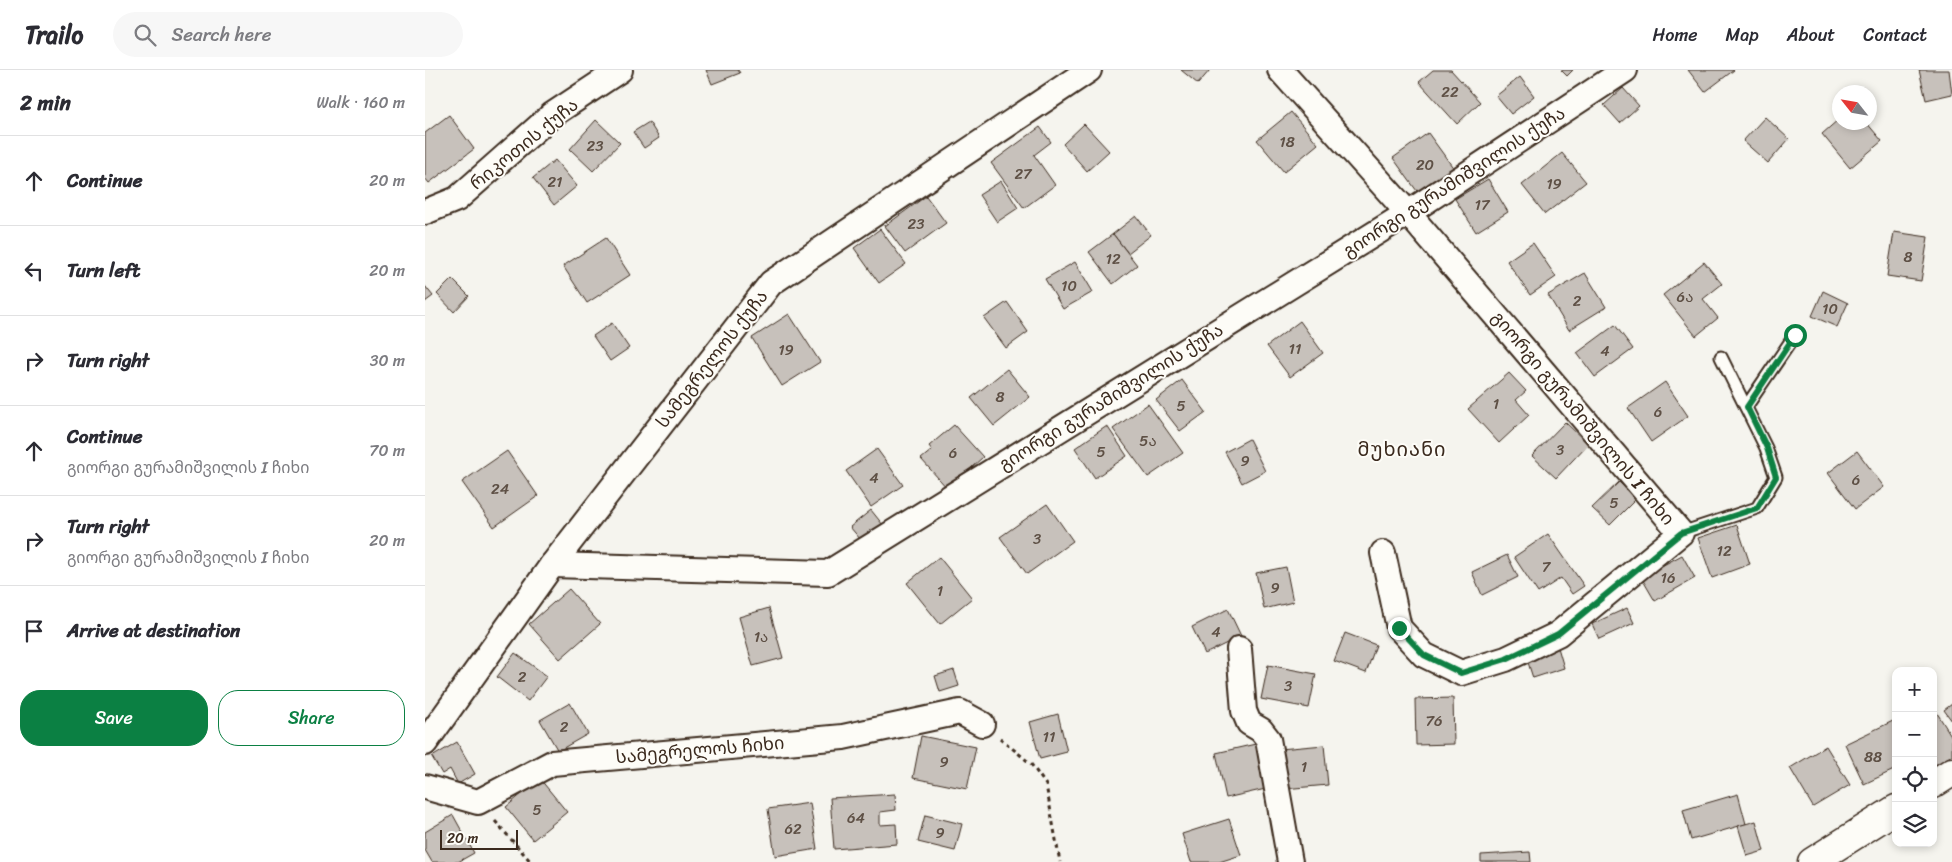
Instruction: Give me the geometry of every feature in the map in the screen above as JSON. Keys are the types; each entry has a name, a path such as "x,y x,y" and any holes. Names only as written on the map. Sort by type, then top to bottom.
{"street":[{"name":"რიკოთის ქუჩა","path":"425,212 457,199 552,115 620,70"},
{"name":"სამეგრელოს ქუჩა","path":"425,743 552,565 771,284 1089,70"},
{"name":"გიორგი გურამიშვილის I ჩიხი","path":"1280,70 1408,213 1681,533 1558,634 1506,659 1461,673 1424,655 1399,628 1383,553"},
{"name":"გიორგი გურამიშვილის ქუჩა","path":"552,565 828,573 1408,213 1625,70"},
{"path":"1239,649 1244,711 1249,723 1261,730 1269,739 1290,862"},
{"name":"სამეგრელოს ჩიხი","path":"478,802 552,763 843,737 960,712 982,724"},
{"path":"1937,781 1952,772"},
{"path":"425,787 478,802"},
{"path":"1813,862 1892,811"}],"lane":[{"path":"1747,407 1795,335"},
{"path":"1681,533 1757,508 1776,477 1767,448 1721,357"}],"path":[{"path":"982,724 1031,764 1046,784 1060,862"},
{"path":"478,802 531,862"}],"building":[{"path":"706,70 738,70 740,73 712,84"},
{"path":"1181,70 1210,70 1198,84"},
{"path":"1433,70 1451,70 1480,102 1457,124 1419,82"},
{"path":"1561,70 1573,70 1567,76"},
{"path":"1688,70 1734,70 1705,92"},
{"path":"1919,70 1949,70 1952,94 1926,100"},
{"path":"1520,77 1534,96 1511,114 1496,96"},
{"path":"1623,88 1639,106 1620,123 1604,105"},
{"path":"1291,112 1318,144 1284,172 1257,140"},
{"path":"449,115 474,149 429,183 425,178 425,133"},
{"path":"1765,117 1789,139 1768,163 1743,141"},
{"path":"596,120 620,143 593,171 570,149"},
{"path":"649,122 659,138 644,148 633,132"},
{"path":"1084,124 1109,151 1087,171 1063,144"},
{"path":"1832,125 1832,130 1873,130 1882,141 1850,168 1822,134"},
{"path":"1040,127 1051,142 1034,155 1055,185 1024,208 991,163"},
{"path":"1428,133 1457,173 1422,198 1393,158"},
{"path":"1562,153 1586,182 1545,214 1522,185"},
{"path":"555,160 577,186 554,205 533,178"},
{"path":"1488,179 1508,212 1476,232 1455,199"},
{"path":"1001,181 1018,208 997,222 979,195"},
{"path":"926,196 946,223 905,253 885,226"},
{"path":"1136,216 1151,235 1128,253 1113,234"},
{"path":"880,229 906,264 879,283 854,248"},
{"path":"1894,232 1928,237 1921,281 1887,276"},
{"path":"1113,234 1137,265 1113,284 1089,252"},
{"path":"606,238 630,275 587,303 563,266"},
{"path":"1533,243 1556,277 1530,295 1507,261"},
{"path":"1075,262 1093,292 1063,309 1045,279"},
{"path":"1704,262 1722,284 1703,299 1718,318 1696,336 1663,295"},
{"path":"1585,273 1606,307 1569,330 1548,295"},
{"path":"452,279 469,296 454,312 437,294"},
{"path":"425,286 433,296 425,302"},
{"path":"1823,291 1848,303 1837,327 1812,316"},
{"path":"1007,302 1028,332 1006,348 984,318"},
{"path":"789,314 820,362 782,386 752,338"},
{"path":"1300,321 1323,353 1290,377 1267,346"},
{"path":"612,323 629,348 610,361 593,336"},
{"path":"1615,325 1633,349 1595,377 1577,353"},
{"path":"1007,369 1030,397 994,426 971,398"},
{"path":"1509,373 1526,391 1516,400 1529,415 1499,443 1468,409"},
{"path":"1182,380 1206,412 1180,431 1156,400"},
{"path":"1665,382 1688,416 1651,442 1628,408"},
{"path":"1148,404 1183,453 1148,477 1113,429"},
{"path":"1565,422 1588,444 1556,478 1532,456"},
{"path":"954,425 983,457 948,489 921,459 932,450 929,446"},
{"path":"1107,426 1127,456 1095,478 1075,448"},
{"path":"1249,439 1265,471 1242,483 1225,452"},
{"path":"877,449 903,485 871,507 846,471"},
{"path":"507,451 538,496 494,527 462,482"},
{"path":"1857,451 1884,487 1855,509 1828,473"},
{"path":"1619,482 1636,499 1610,525 1592,508"},
{"path":"1047,504 1073,541 1027,574 1000,537"},
{"path":"871,510 887,530 866,546 850,527"},
{"path":"1737,525 1750,564 1712,578 1698,538"},
{"path":"1548,534 1584,586 1572,594 1561,578 1538,593 1514,557"},
{"path":"1507,555 1518,577 1482,595 1472,572"},
{"path":"1682,555 1695,578 1655,601 1641,577"},
{"path":"939,557 972,598 940,624 907,583"},
{"path":"1286,567 1293,602 1264,609 1256,573"},
{"path":"569,589 600,624 560,659 529,624"},
{"path":"769,608 783,658 753,666 739,617"},
{"path":"1627,608 1634,623 1599,639 1592,624"},
{"path":"1228,609 1241,636 1205,654 1192,627"},
{"path":"1345,633 1376,645 1366,673 1334,661"},
{"path":"1557,644 1564,668 1533,678 1525,653"},
{"path":"515,653 547,676 528,701 497,677"},
{"path":"1268,665 1316,674 1309,708 1261,699"},
{"path":"954,670 959,686 940,692 935,676"},
{"path":"1453,698 1454,744 1416,745 1415,699"},
{"path":"570,703 588,734 558,751 540,720"},
{"path":"1952,704 1952,721 1944,710"},
{"path":"1937,713 1952,737 1952,755 1937,765"},
{"path":"1058,714 1067,752 1040,759 1030,722"},
{"path":"1892,721 1892,771 1864,784 1845,744"},
{"path":"921,736 976,747 967,789 913,778"},
{"path":"457,742 475,774 458,784 450,769 442,774 432,757"},
{"path":"1260,743 1270,788 1226,798 1216,753"},
{"path":"1324,745 1328,785 1284,789 1280,749"},
{"path":"1826,746 1850,785 1813,807 1790,768"},
{"path":"540,779 567,812 533,840 506,807"},
{"path":"895,794 896,810 880,812 880,825 896,824 897,844 834,849 830,798"},
{"path":"1738,794 1746,824 1691,840 1683,810"},
{"path":"810,803 817,849 775,856 768,809"},
{"path":"453,815 474,853 458,862 432,862 425,850 425,832"},
{"path":"925,815 962,824 955,851 918,842"},
{"path":"1229,819 1241,855 1219,862 1191,862 1182,834"},
{"path":"1756,821 1764,851 1747,856 1738,826"},
{"path":"1530,852 1531,862 1481,862 1481,855"}],"district":[{"name":"მუხიანი","path":"1402,449"}],"route":[{"path":"1399,628 1424,655 1461,673 1506,659 1558,634 1681,533 1757,508 1776,477 1767,448 1747,407 1795,335"}]}
